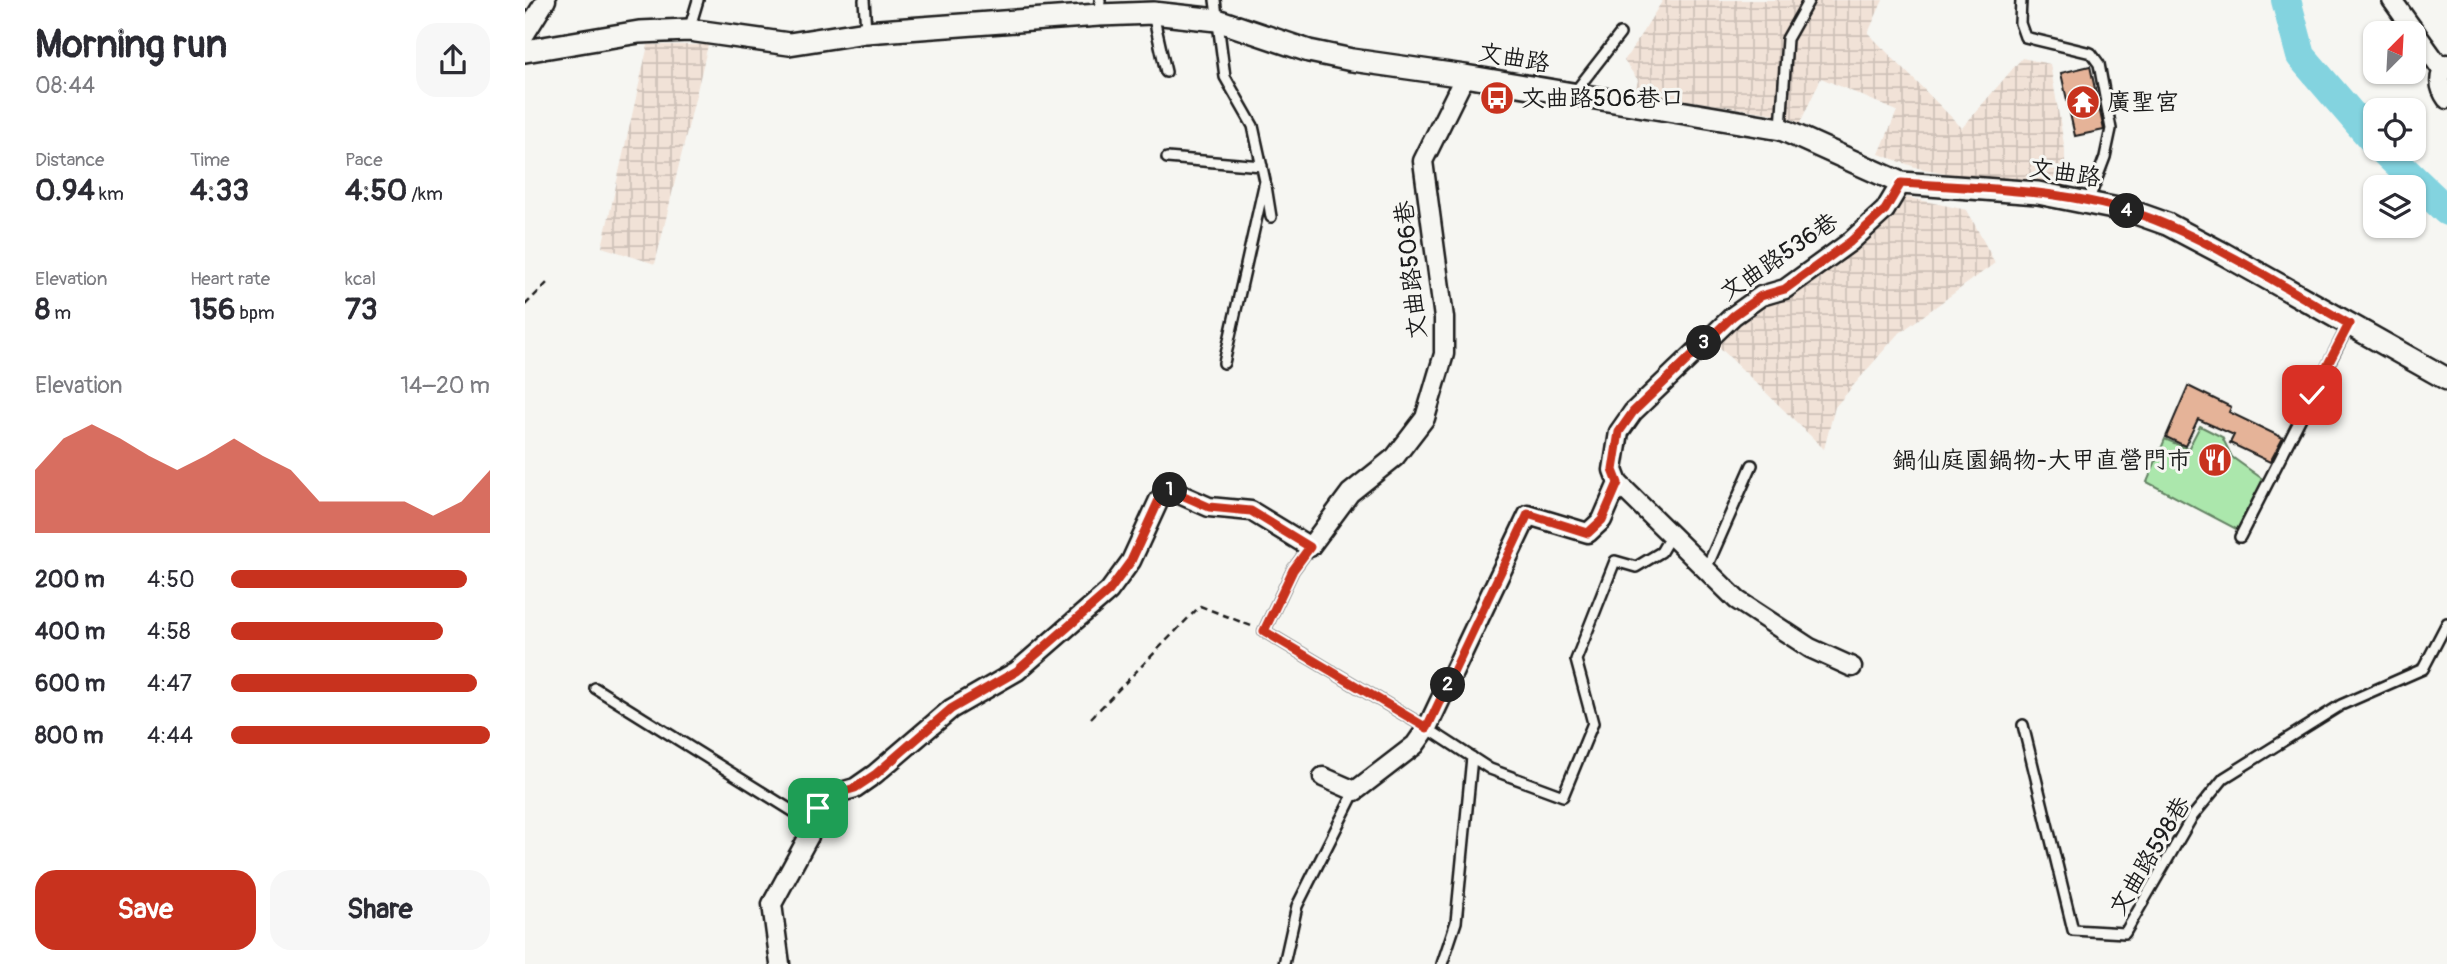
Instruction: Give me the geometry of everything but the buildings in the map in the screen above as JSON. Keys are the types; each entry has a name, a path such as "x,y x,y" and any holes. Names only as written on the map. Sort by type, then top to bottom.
{"street":[{"path":"525,33 546,0"},
{"path":"2392,0 2444,67 2440,88 2447,99"},
{"name":"文曲路","path":"525,51 639,32 689,30 789,44 866,32 1100,7 1153,13 1216,10 1309,51 1781,129 1901,183 2038,193 2088,202 2167,224 2447,379"},
{"name":"文曲路506巷","path":"1310,547 1350,493 1395,457 1425,418 1444,354 1444,318 1423,161 1465,76"},
{"name":"文曲路536巷","path":"1356,792 1415,745 1427,728 1528,514 1588,533 1602,520 1618,483 1613,470 1619,432 1633,412 1733,316 1761,296 1785,289 1850,242 1885,210 1901,183"},
{"path":"1618,483 1737,600 1810,648 1852,667"},
{"path":"780,964 772,905 816,816 831,795 855,788 876,774 951,709 1017,671 1109,591 1131,561 1159,500 1168,489 1209,507 1251,511 1310,547"},
{"path":"1323,778 1356,792"}],"lane":[{"path":"689,30 698,0"},
{"path":"864,0 866,32"},
{"path":"1781,129 1787,38 1809,0"},
{"path":"2021,0 2020,23 2025,37 2091,53 2099,64 2111,129 2105,157 2088,202"},
{"path":"1216,10 1225,77 1253,126 1271,217"},
{"path":"1153,13 1166,72"},
{"path":"1573,95 1621,34"},
{"path":"1167,158 1262,166"},
{"path":"1224,363 1265,181"},
{"path":"2240,537 2349,324"},
{"path":"1706,569 1752,465"},
{"path":"1264,631 1427,728 1490,769 1563,796 1593,723 1576,660 1615,561 1636,567 1661,552 1672,534"},
{"name":"文曲路506巷","path":"1264,631 1293,570 1310,547"},
{"name":"文曲路598巷","path":"2023,724 2073,930 2125,933 2192,817 2224,778 2341,705 2423,668 2447,623"},
{"path":"595,688 816,816"},
{"path":"1442,964 1456,922 1472,757"},
{"path":"1284,964 1297,906 1356,792"}],"path":[{"path":"525,305 547,283"},
{"path":"1091,718 1200,606 1264,631"}],"shaded area":[{"path":"1663,0 1883,0 1868,33 1962,128 2022,58 2050,64 2065,150 2065,194 1918,168 1879,154 1897,111 1821,78 1800,123 1782,115 1635,92 1638,80 1624,61"},
{"path":"648,45 708,45 655,264 602,247"},
{"path":"1896,195 1967,210 1995,263 1897,335 1835,407 1824,449 1712,340 1744,305 1779,294"}],"green space":[{"path":"2200,426 2222,437 2232,457 2264,480 2238,530 2147,482 2165,439 2188,449"}],"waterway":[{"path":"2286,0 2301,56 2363,128"},
{"path":"2395,161 2447,211"}],"place":[{"name":"文曲路506巷口","path":"1497,98"},
{"name":"廣聖宮","path":"2083,102"},
{"name":"鍋仙庭園鍋物-大甲直營門市","path":"2215,460"}],"route":[{"path":"818,808 831,795 855,788 876,774 951,709 1017,671 1109,591 1131,561 1159,500 1168,489 1209,507 1251,511 1310,547 1293,570 1264,631 1427,728 1528,514 1588,533 1602,520 1618,483 1613,470 1619,432 1633,412 1733,316 1761,296 1785,289 1850,242 1885,210 1901,183 2038,193 2133,212 2167,224 2349,324 2312,395"}]}
